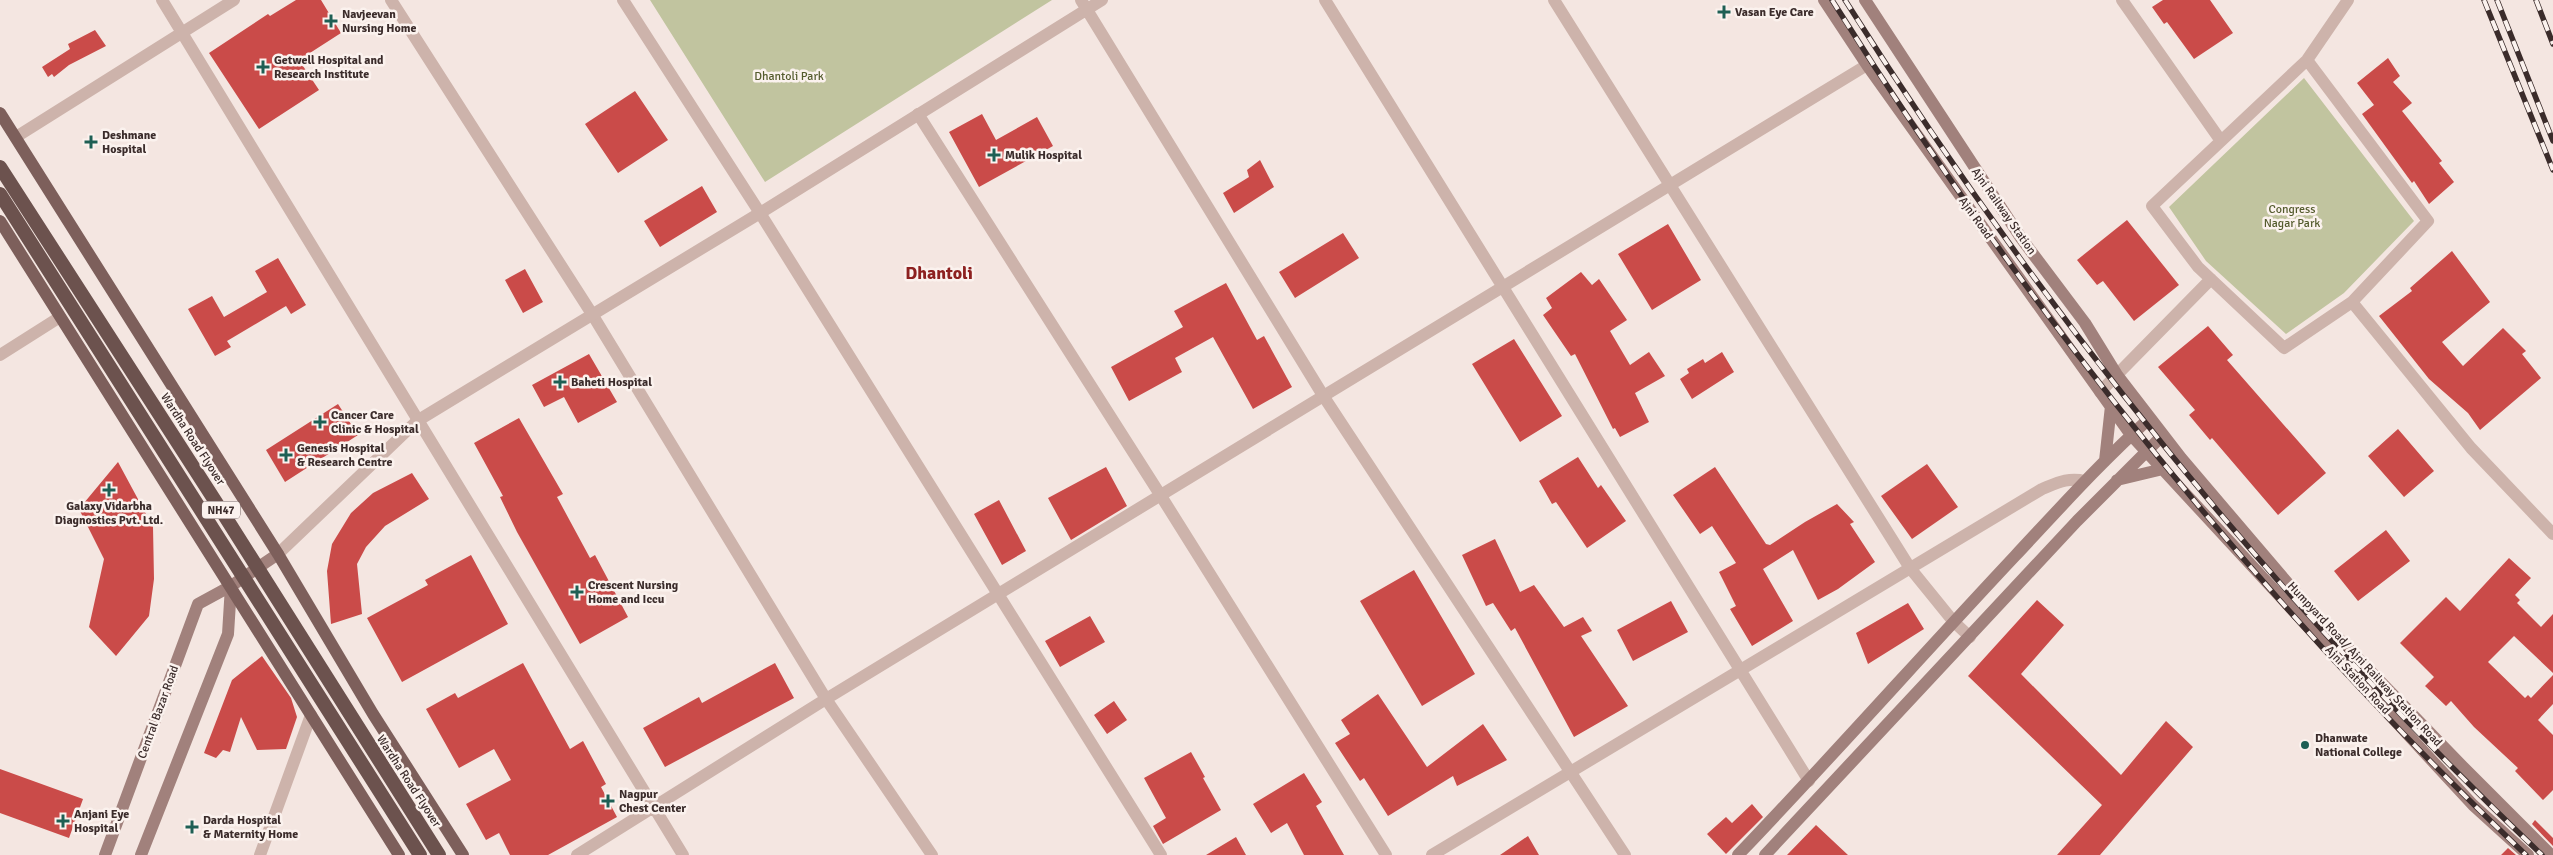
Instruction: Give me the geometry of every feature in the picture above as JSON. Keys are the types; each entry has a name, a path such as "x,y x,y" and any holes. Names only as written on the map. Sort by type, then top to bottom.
{"highway":[{"name":"Wardha Road Flyover","path":"0,167 221,510 439,855"},
{"name":"NH47","path":"0,194 420,855"}],"main road":[{"name":"Ajni Road","path":"1824,0 1867,65 2131,435"},
{"name":"Ajni Railway Station","path":"1864,0 2010,221 2085,323 2118,375 2150,418"},
{"path":"0,112 278,554 374,714 463,855"},
{"path":"0,221 399,855"},
{"path":"2105,461 2110,406"},
{"path":"1738,855 1809,781 1953,621 2085,481 2150,418"},
{"name":"Humpyard Road/ Ajni Railway Station Road","path":"2150,418 2162,435 2308,607 2551,855"},
{"name":"Ajni Station Road","path":"2131,435 2473,805 2528,855"},
{"path":"1766,855 2117,480 2162,435"},
{"path":"2117,480 2163,470"},
{"name":"Central Bazar Road","path":"105,855 198,604 231,586 278,554"},
{"path":"141,855 228,634 231,586"},
{"path":"2414,740 2426,728"}],"street":[{"path":"162,0 683,855"},
{"path":"16,137 234,0"},
{"path":"391,0 592,314 826,700 932,855"},
{"path":"623,0 760,213 1161,855"},
{"path":"278,554 417,421 760,213 918,114 1084,4 1102,0"},
{"path":"1325,0 1809,781"},
{"path":"1554,0 1910,568 1953,621 1970,637"},
{"path":"2122,0 2221,141"},
{"path":"2307,60 2428,221 2352,302 2284,348 2198,267 2152,206 2307,60 2348,0"},
{"path":"1084,4 1324,397 1625,855"},
{"path":"577,855 826,700 1867,65"},
{"path":"918,114 1386,855"},
{"path":"2100,392 2211,279"},
{"path":"2352,302 2471,448 2553,534"},
{"path":"0,355 60,317"},
{"path":"1432,855 1570,770 2042,489 2074,478 2085,481"},
{"path":"260,854 311,715"}],"green space":[{"name":"Dhantoli Park","path":"650,0 1052,0 765,182"},
{"name":"Congress Nagar Park","path":"2304,78 2414,221 2344,293 2286,334 2206,261 2169,207"}],"building":[{"path":"296,0 321,0 341,33 299,60 319,90 259,129 209,53 268,14 270,16"},
{"path":"2163,0 2210,0 2233,33 2194,59 2167,22 2164,24 2152,7"},
{"path":"95,30 106,46 69,65 54,77 52,74 48,77 42,67 70,49 68,44"},
{"path":"2388,58 2400,76 2393,82 2412,103 2402,111 2442,161 2439,163 2454,182 2429,204 2414,181 2412,183 2362,114 2374,105 2357,83"},
{"path":"635,91 668,140 618,173 585,124"},
{"path":"982,114 996,140 1037,117 1053,146 979,187 949,132"},
{"path":"1260,160 1274,187 1234,213 1223,193 1249,177 1247,170"},
{"path":"702,186 717,212 660,247 644,221"},
{"path":"2127,220 2179,285 2134,321 2103,281 2097,285 2077,260"},
{"path":"1668,224 1701,280 1652,310 1618,254"},
{"path":"1343,233 1359,258 1295,298 1279,272"},
{"path":"2452,251 2490,302 2442,342 2463,366 2503,328 2526,351 2522,354 2541,378 2480,430 2468,413 2429,379 2379,316 2412,291 2410,288"},
{"path":"278,258 306,305 291,314 286,306 227,341 231,347 215,356 188,309 212,296 224,317 267,292 255,271"},
{"path":"525,269 543,302 523,313 505,280"},
{"path":"1581,272 1592,285 1599,279 1627,320 1610,331 1630,365 1649,352 1665,376 1635,393 1649,422 1620,437 1615,428 1613,429 1575,354 1571,356 1543,315 1552,308 1546,298"},
{"path":"1226,283 1257,340 1264,336 1292,387 1253,409 1213,337 1175,358 1182,372 1129,401 1111,367 1183,327 1174,311"},
{"path":"2208,326 2233,355 2227,360 2326,473 2278,515 2212,438 2210,440 2189,415 2195,410 2158,367"},
{"path":"1514,339 1562,416 1520,442 1472,364"},
{"path":"1722,352 1734,372 1692,399 1680,379 1689,373 1687,369 1703,359 1705,363"},
{"path":"589,354 617,402 578,423 564,397 544,407 532,385"},
{"path":"338,404 358,435 285,482 266,450"},
{"path":"519,418 563,494 557,497 590,558 595,555 628,617 580,644 517,532 500,497 503,496 474,443"},
{"path":"2398,429 2434,471 2404,497 2368,456"},
{"path":"1578,457 1598,488 1601,485 1626,521 1587,548 1556,502 1552,504 1539,481"},
{"path":"118,462 153,527 154,579 149,616 116,656 89,627 104,559 79,509"},
{"path":"1927,464 1958,507 1912,539 1881,496"},
{"path":"1106,467 1127,506 1071,540 1048,498"},
{"path":"1715,467 1766,544 1770,545 1837,504 1854,522 1850,524 1875,562 1838,589 1818,600 1793,550 1763,569 1793,621 1752,646 1730,609 1736,606 1719,572 1736,563 1712,526 1700,534 1673,495"},
{"path":"412,473 429,499 385,526 366,547 357,564 362,614 331,624 327,571 332,544 351,513 373,493"},
{"path":"999,500 1026,551 1002,565 974,514"},
{"path":"2386,530 2410,561 2358,601 2334,571"},
{"path":"1495,539 1520,592 1534,585 1564,627 1583,617 1592,631 1581,636 1628,706 1574,737 1515,628 1511,631 1493,603 1486,606 1462,555"},
{"path":"471,555 508,624 402,682 367,618 428,585 425,580"},
{"path":"2509,558 2531,578 2515,595 2520,600 2517,603 2541,627 2553,614 2553,673 2514,636 2488,662 2525,698 2528,695 2531,698 2553,675 2553,704 2538,720 2553,735 2553,790 2543,800 2515,771 2518,768 2474,727 2451,701 2446,706 2425,686 2434,677 2400,643 2446,597 2460,611"},
{"path":"1414,570 1475,674 1422,706 1360,601"},
{"path":"2037,600 2064,625 2021,674 2121,775 2166,721 2193,747 2100,855 2057,855 2102,805 1968,676"},
{"path":"1671,601 1688,632 1633,661 1617,630"},
{"path":"1908,603 1924,629 1868,664 1856,633"},
{"path":"1090,616 1105,642 1060,667 1045,641"},
{"path":"262,656 291,698 297,717 286,749 257,750 241,717 230,752 223,750 216,758 204,753 232,680"},
{"path":"523,663 570,749 583,741 606,784 601,787 617,817 548,855 510,855 499,833 486,840 466,804 511,780 494,749 459,768 426,709 455,693 458,698"},
{"path":"775,663 794,698 665,767 643,728 699,697 702,703"},
{"path":"1378,694 1427,767 1483,724 1507,760 1457,786 1453,776 1388,816 1364,778 1360,781 1335,743 1350,734 1341,720"},
{"path":"1114,701 1127,720 1107,734 1094,715"},
{"path":"1191,752 1221,810 1163,844 1153,826 1166,818 1144,778"},
{"path":"0,769 83,799 69,838 0,813"},
{"path":"1304,773 1322,802 1316,806 1344,855 1304,855 1287,823 1271,833 1253,804"},
{"path":"1752,804 1763,817 1726,854 1707,834 1726,817 1732,823"},
{"path":"2535,820 2553,838 2553,846 2532,824"},
{"path":"1816,825 1848,855 1787,855"},
{"path":"1528,836 1539,855 1500,855"},
{"path":"1236,837 1246,855 1206,855"},
{"path":"2508,848 2516,855 2501,855"}],"railway":[{"path":"1832,0 1907,116 1985,230 2067,341 2152,449 2240,555 2332,658 2427,758 2526,855"},
{"path":"1845,0 1999,230 2081,341 2167,449 2256,555 2348,658 2443,758 2542,855"},
{"path":"2484,0 2553,170"},
{"path":"2497,0 2553,141"},
{"path":"2536,0 2553,44"}],"place":[{"name":"Vasan Eye Care","path":"1724,12"},
{"name":"Navjeevan Nursing Home","path":"331,21"},
{"name":"Getwell Hospital and Research Institute","path":"263,67"},
{"name":"Deshmane Hospital","path":"91,142"},
{"name":"Mulik Hospital","path":"994,155"},
{"name":"Baheti Hospital","path":"560,382"},
{"name":"Cancer Care Clinic & Hospital","path":"320,422"},
{"name":"Genesis Hospital & Research Centre","path":"286,455"},
{"name":"Galaxy Vidarbha Diagnostics Pvt. Ltd.","path":"109,490"},
{"name":"Crescent Nursing Home and Iccu","path":"577,592"},
{"name":"Dhanwate National College","path":"2305,745"},
{"name":"Nagpur Chest Center","path":"608,801"},
{"name":"Anjani Eye Hospital","path":"63,821"},
{"name":"Darda Hospital & Maternity Home","path":"192,827"}],"district":[{"name":"Dhantoli","path":"939,273"}]}
